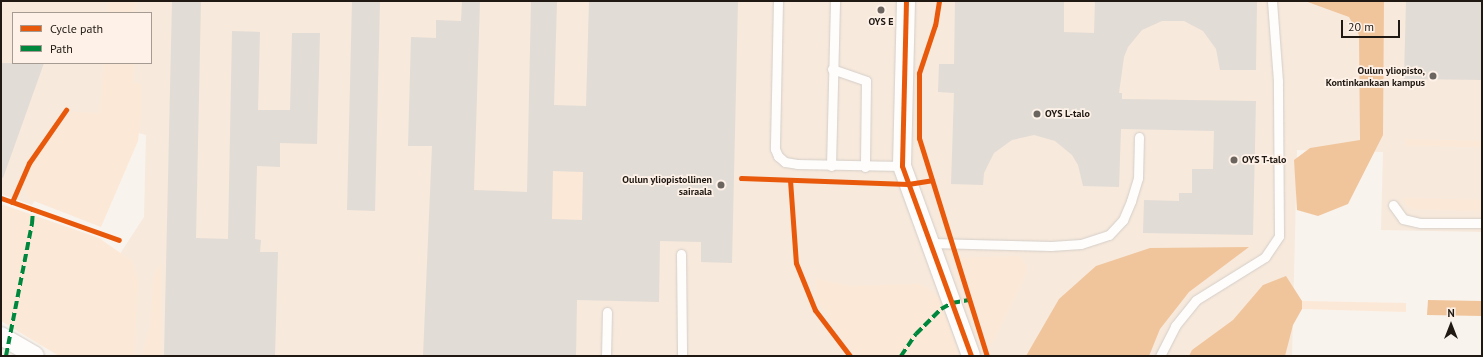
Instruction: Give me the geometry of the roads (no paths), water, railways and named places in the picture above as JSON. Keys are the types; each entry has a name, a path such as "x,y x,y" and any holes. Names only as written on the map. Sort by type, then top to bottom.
{"street":[{"path":"906,1 902,166 971,356"},
{"path":"1,336 35,356"}],"lane":[{"path":"778,1 775,149 778,156 785,162 830,166 902,166"},
{"path":"830,166 835,1"},
{"path":"1160,356 1175,326 1196,300 1265,257 1279,236 1278,81 1272,1"},
{"path":"832,69 866,81 865,167"},
{"path":"931,243 1051,246 1081,244 1109,235 1123,220 1131,201 1138,178 1139,137"},
{"path":"1393,205 1403,219 1420,223 1482,223"},
{"path":"681,254 682,356"},
{"path":"606,356 607,312"}],"place":[{"name":"OYS E","path":"881,10"},
{"name":"Oulun yliopisto, Kontinkankaan kampus","path":"1433,76"},
{"name":"OYS L-talo","path":"1037,114"},
{"name":"OYS T-talo","path":"1234,160"},
{"name":"Oulun yliopistollinen sairaala","path":"721,185"}]}
